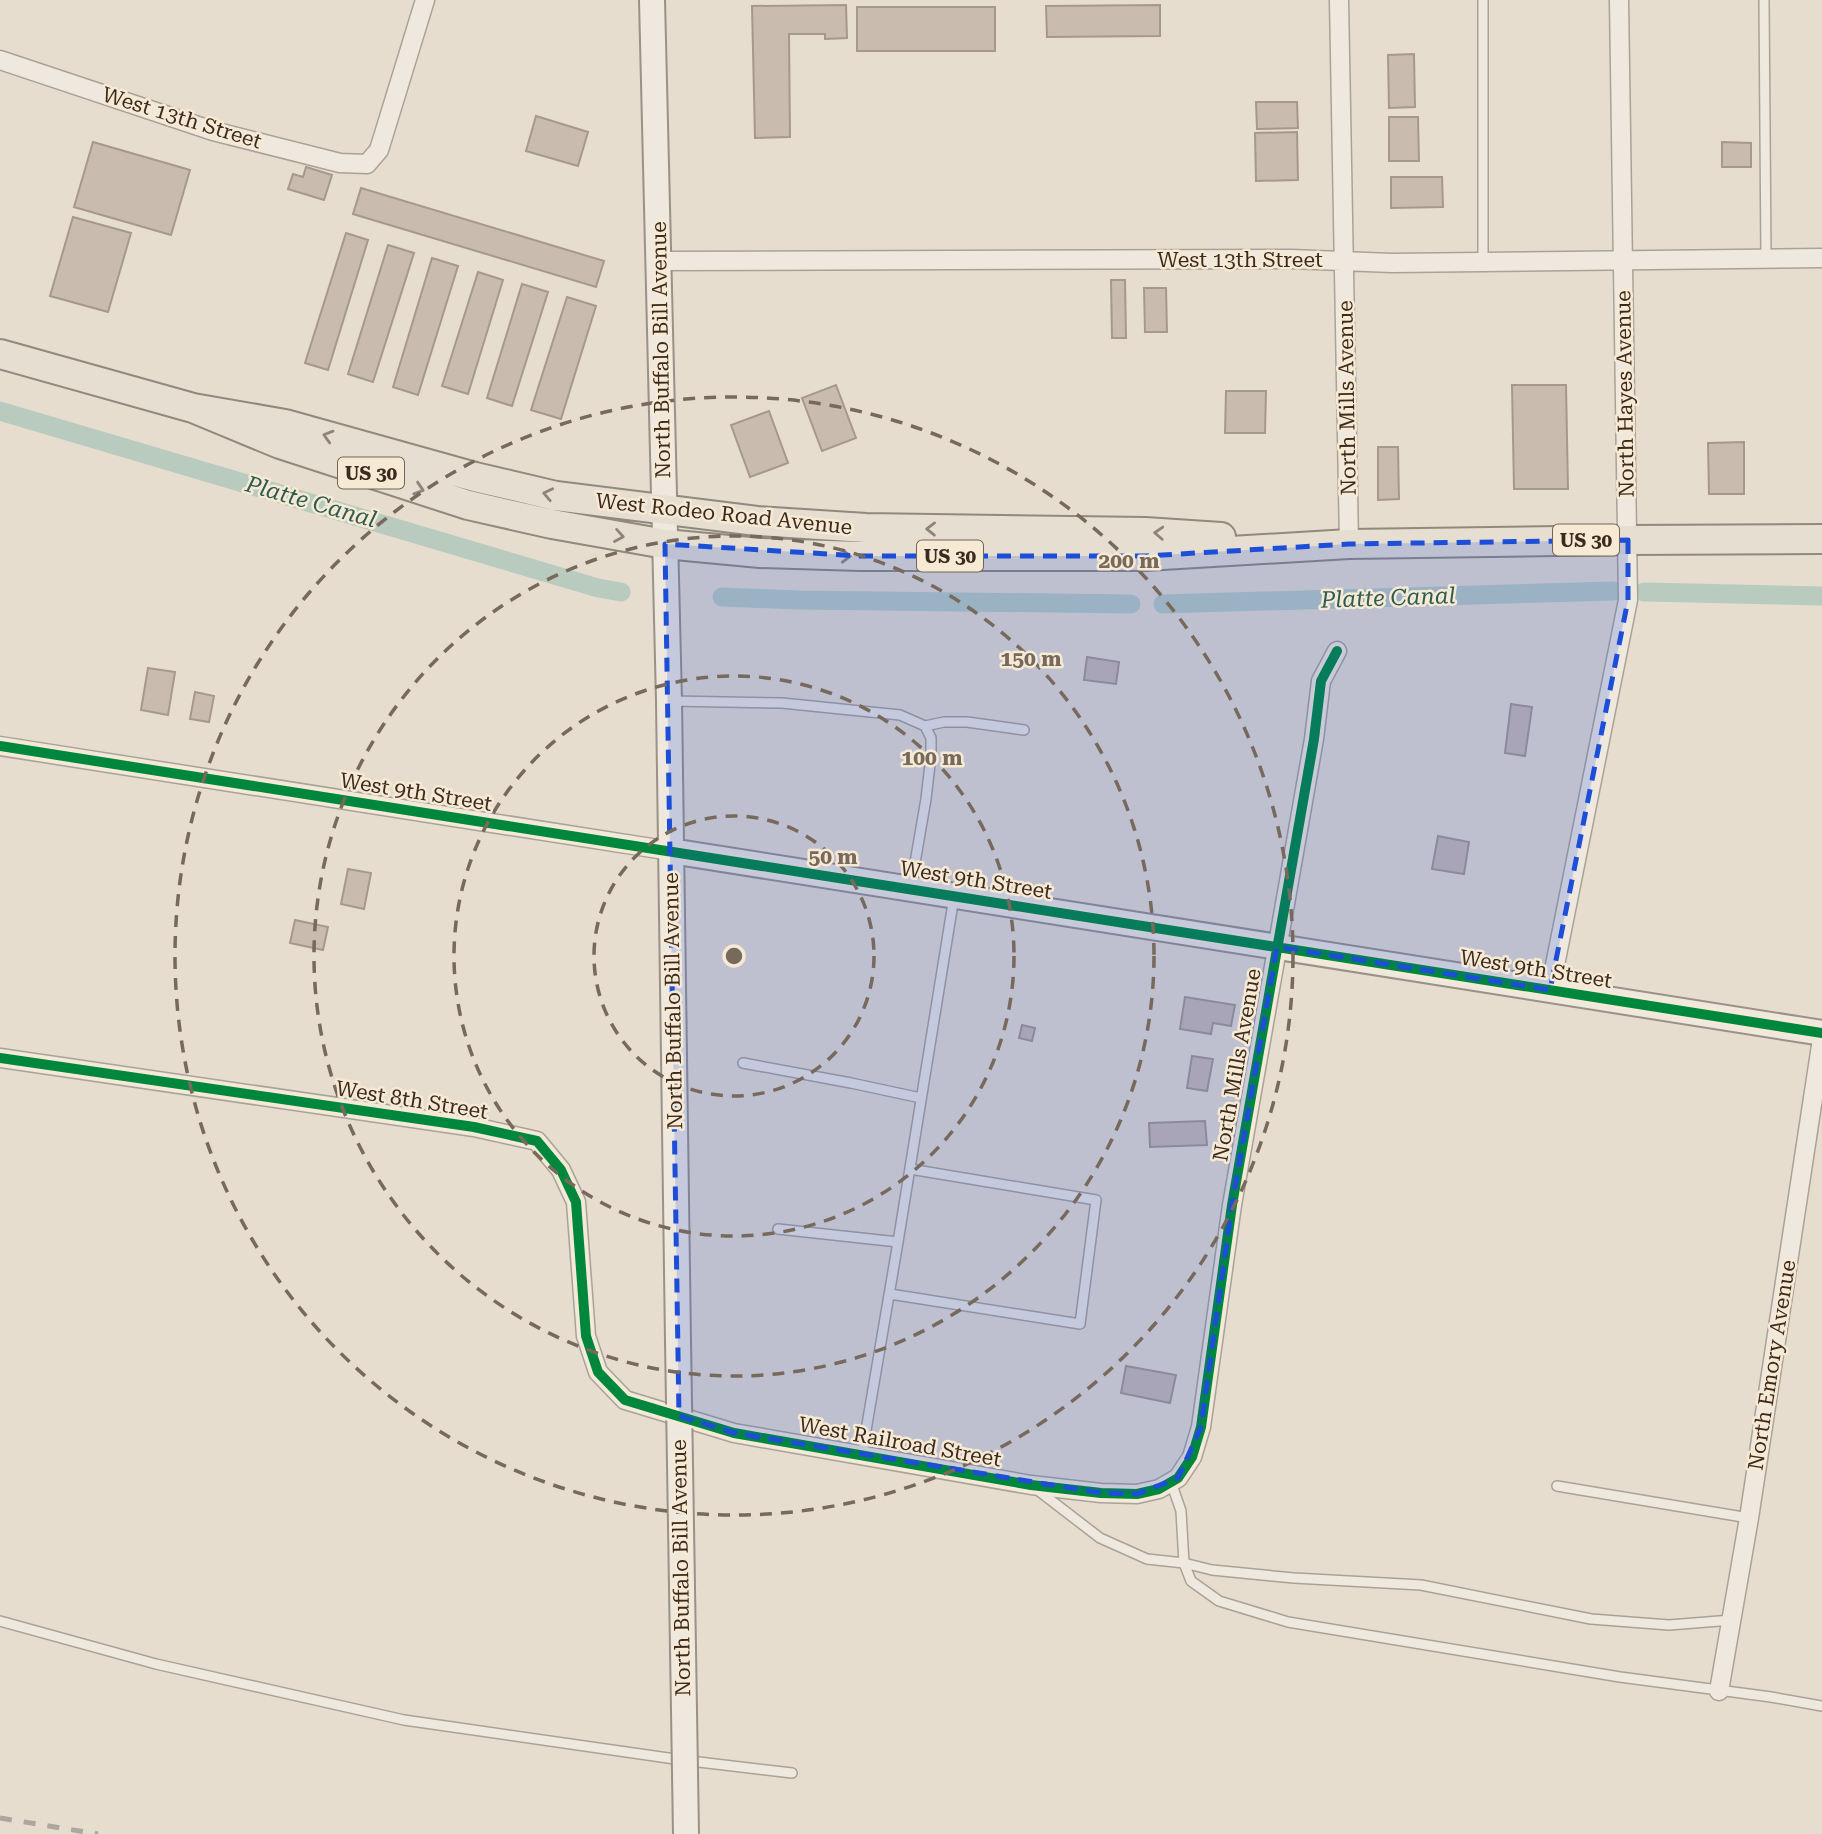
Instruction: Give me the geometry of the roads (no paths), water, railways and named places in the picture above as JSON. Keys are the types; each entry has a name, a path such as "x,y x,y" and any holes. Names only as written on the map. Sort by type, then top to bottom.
{"main road":[{"name":"West Rodeo Road Avenue","path":"0,354 193,408 285,424 475,477 556,496 757,521 866,528 1145,533 1349,544"},
{"name":"West Rodeo Road Avenue","path":"193,408 280,443 468,505 552,524 665,544 760,554 1146,556 1349,544 1822,539"}],"street":[{"name":"West 13th Street","path":"0,60 213,131 340,163 367,164 379,150 425,0"},
{"name":"North Buffalo Bill Avenue","path":"652,0 669,701 685,1834"},
{"name":"North Mills Avenue","path":"1339,0 1349,544"},
{"name":"North Hayes Avenue","path":"1550,990 1628,600 1619,0"},
{"name":"West 13th Street","path":"659,261 1291,259 1392,263 1822,258"},
{"name":"North Mills Avenue","path":"1171,1482 1178,1478 1192,1457 1201,1427 1232,1205 1314,739 1321,681 1337,651"},
{"name":"West 9th Street","path":"0,746 1822,1033"},
{"name":"North Emory Avenue","path":"1719,1690 1749,1518 1822,1039"},
{"name":"West 8th Street","path":"0,1058 474,1127 537,1141 561,1170 576,1202 586,1336 598,1373 625,1400"},
{"name":"West Railroad Street","path":"625,1400 734,1433 1031,1485 1137,1494 1159,1489 1171,1482"}],"lane":[{"path":"1483,0 1483,262"},
{"path":"1764,0 1766,259"},
{"path":"669,701 782,703 900,715 925,726 944,722 967,722 1024,730"},
{"path":"910,889 931,755 930,738 925,726"},
{"path":"862,1454 954,896"},
{"path":"743,1063 921,1098"},
{"path":"890,1294 1080,1324 1096,1200 910,1169"},
{"path":"778,1229 898,1242"},
{"path":"1171,1482 1181,1511 1184,1563 1191,1581 1219,1601 1288,1622 1607,1675 1822,1706"},
{"path":"1031,1485 1100,1538 1147,1559 1184,1563 1212,1570 1294,1578 1421,1585 1591,1619 1669,1625 1732,1620"},
{"path":"1557,1486 1749,1518"},
{"path":"0,1621 156,1664 404,1720 792,1773"}],"waterway":[{"name":"Platte Canal","path":"0,411 598,588 621,592"},
{"name":"Platte Canal","path":"1163,604 1613,591"},
{"path":"1644,592 1822,596"},
{"name":"Platte Canal","path":"722,597 1131,604"}],"railway":[{"path":"0,1818 98,1834"}]}
